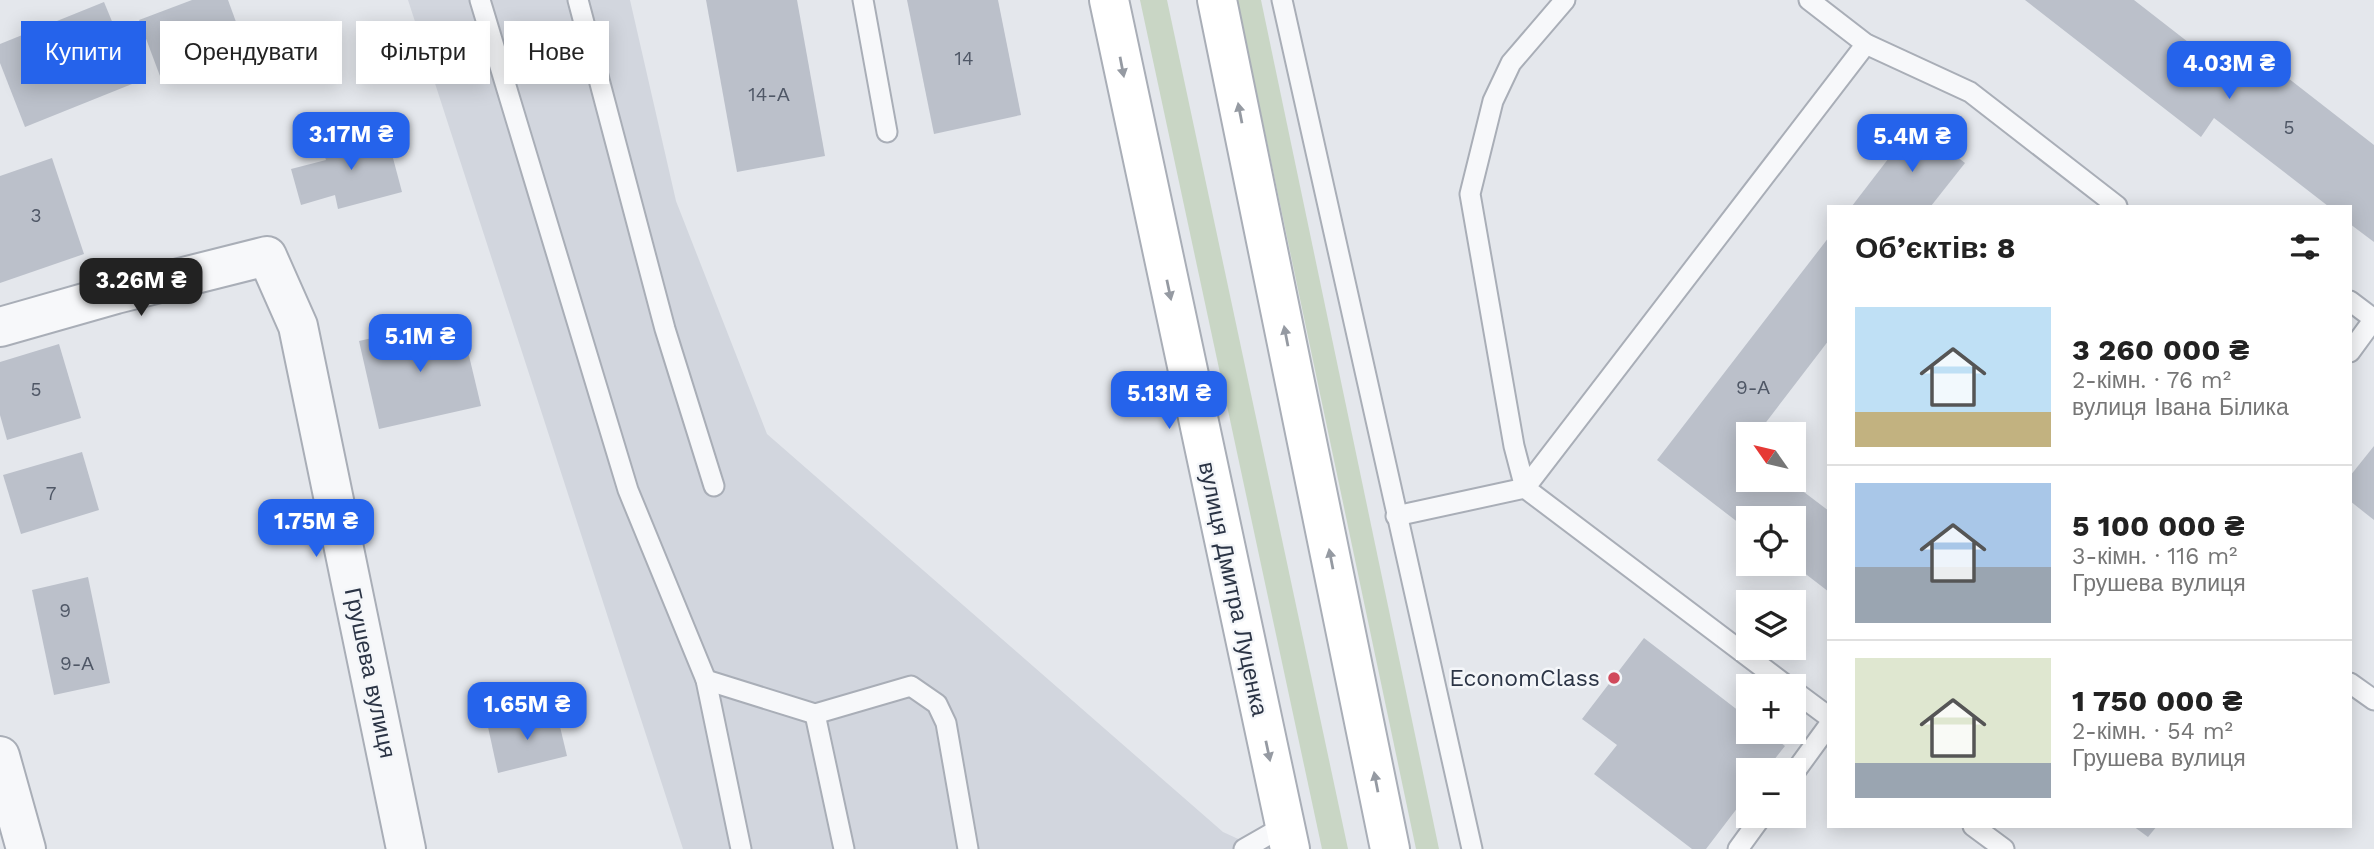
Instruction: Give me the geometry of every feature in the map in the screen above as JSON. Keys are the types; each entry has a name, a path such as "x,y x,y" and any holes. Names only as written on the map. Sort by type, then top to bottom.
{"main road":[{"name":"вулиця Дмитра Луценка","path":"1109,0 1287,837"},
{"path":"1217,0 1390,849"}],"street":[{"name":"Грушева вулиця","path":"0,327 267,256 298,326 406,849"},
{"path":"0,756 26,849"}],"lane":[{"path":"480,0 628,490 706,680 741,849"},
{"path":"578,0 665,329 714,486"},
{"path":"863,0 887,132"},
{"path":"1282,0 1472,849"},
{"path":"1565,0 1511,63 1493,102 1469,194 1514,446 1525,488 1771,674"},
{"path":"1810,0 1866,44 1970,92 2116,205"},
{"path":"1396,516 1525,488 1866,44"},
{"path":"2352,302 2374,319 2352,349"},
{"path":"706,680 815,714 911,686 937,704 946,723 968,849"},
{"path":"2352,684 2374,700"},
{"path":"1806,700 1827,716"},
{"path":"815,714 844,849"},
{"path":"1805,758 1827,728"},
{"path":"1738,849 1753,828"},
{"path":"1976,828 2004,849"},
{"path":"1244,849 1287,837"}],"shaded area":[{"path":"408,0 630,0 676,201 767,434 1223,832 1260,849 683,849 435,84 490,84 490,21 415,21"}],"green space":[{"path":"1140,0 1167,0 1348,849 1322,849"},
{"path":"1237,0 1261,0 1439,849 1416,849"}],"building":[{"path":"192,0 228,0 236,21 160,21 160,76 146,39 146,21 139,20"},
{"path":"706,0 797,0 825,156 737,172"},
{"path":"907,0 998,0 1021,115 934,134"},
{"path":"2025,0 2134,0 2242,84 2261,57 2374,145 2374,242 2352,226 2352,205 2327,205 2214,118 2201,137"},
{"path":"104,2 112,21 57,21"},
{"path":"21,36 21,84 132,84 25,127 0,63 0,44"},
{"path":"1915,124 1965,163 1932,205 1853,205"},
{"path":"385,128 402,192 338,209 335,195 301,205 291,169 326,160 321,145"},
{"path":"52,158 84,254 0,283 0,176"},
{"path":"1827,240 1827,343 1766,422 1736,422 1736,492 1804,492 1827,509 1827,590 1806,574 1806,506 1736,506 1736,521 1657,460"},
{"path":"460,318 481,406 379,429 359,341"},
{"path":"59,344 81,418 7,440 0,415 0,362"},
{"path":"2374,446 2374,520 2352,503 2352,474"},
{"path":"82,452 99,510 21,534 3,475"},
{"path":"88,577 110,683 54,695 32,590"},
{"path":"1644,638 1736,709 1736,744 1785,746 1776,758 1736,758 1736,810 1706,849 1692,849 1594,774 1617,745 1582,719"},
{"path":"556,710 567,756 498,773 488,727"},
{"path":"2136,828 2155,828 2148,837"}],"place":[{"name":"EconomClass","path":"1614,678"}]}
